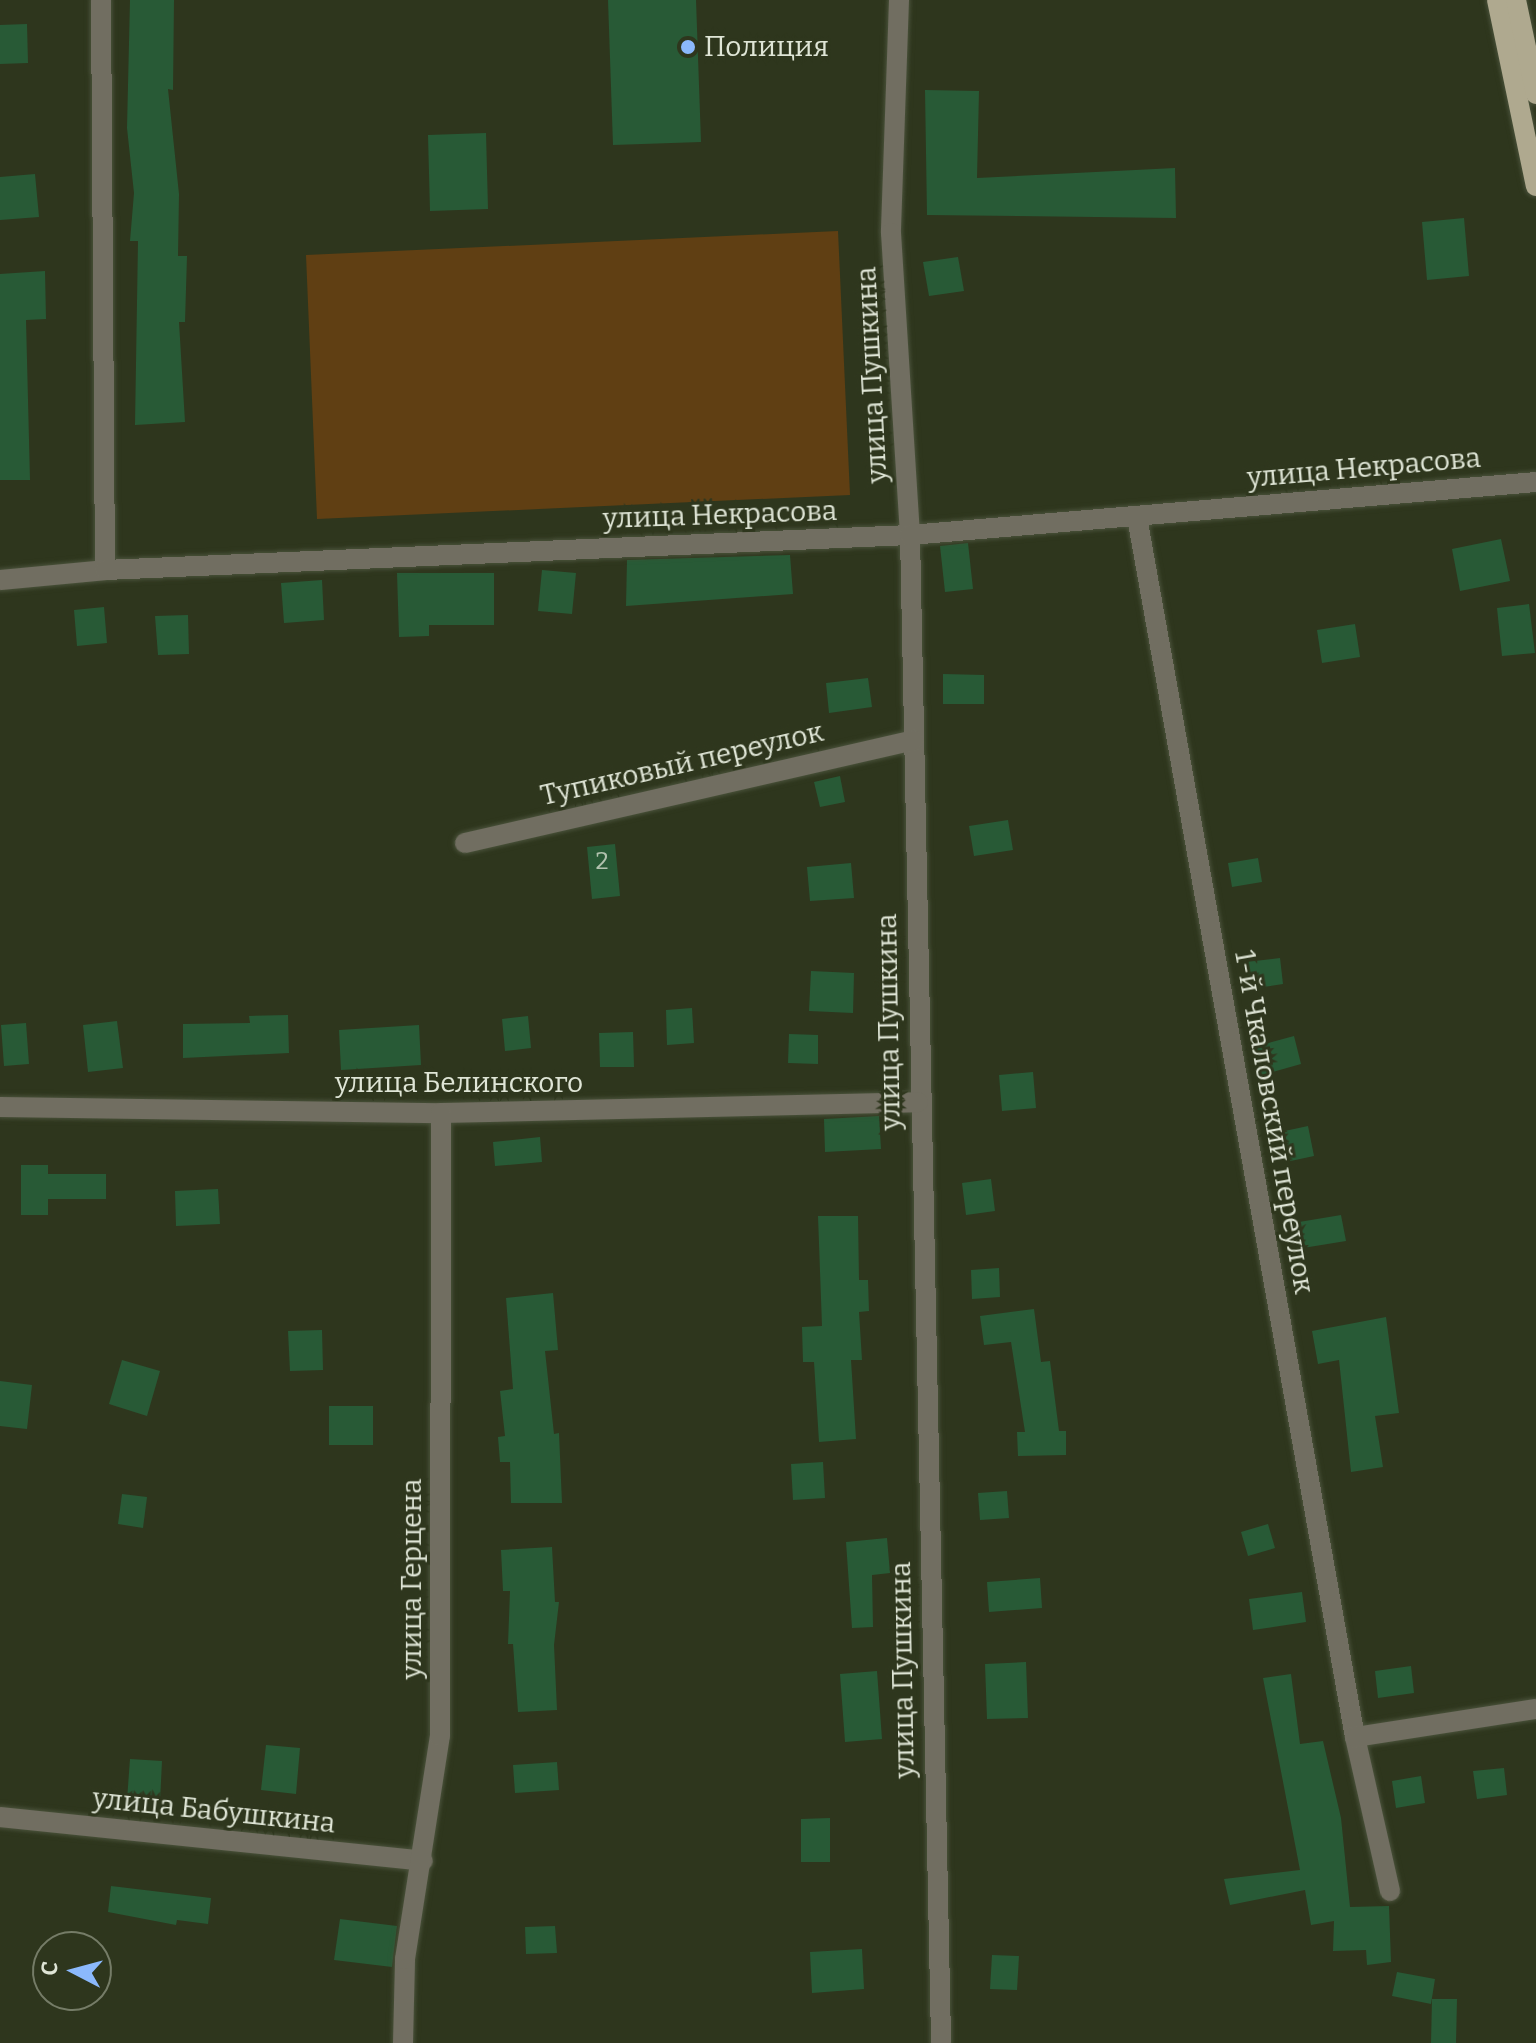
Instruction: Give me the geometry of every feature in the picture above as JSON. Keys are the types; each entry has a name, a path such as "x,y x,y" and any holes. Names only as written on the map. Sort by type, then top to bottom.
{"main road":[{"path":"1497,0 1536,186"},
{"path":"1516,0 1536,94"}],"street":[{"path":"101,0 105,570"},
{"name":"улица Пушкина","path":"899,0 891,233 910,535 918,1102 941,2043"},
{"name":"улица Некрасова","path":"0,580 105,570 910,535 1536,482"},
{"name":"1-й Чкаловский переулок","path":"1137,517 1355,1737 1390,1891"},
{"name":"Тупиковый переулок","path":"465,843 913,740"},
{"name":"улица Белинского","path":"0,1107 441,1113 918,1102"},
{"name":"улица Герцена","path":"403,2043 405,1959 423,1861 440,1736 441,1113"},
{"path":"1355,1737 1536,1709"},
{"name":"улица Бабушкина","path":"0,1817 423,1861"}],"shaded area":[{"path":"838,231 850,495 317,519 306,255"}],"building":[{"path":"130,0 174,0 173,90 168,89 179,194 178,256 187,256 185,322 179,322 185,422 135,425 138,241 130,241 134,193 127,128"},
{"path":"608,0 696,0 701,142 613,145"},
{"path":"27,24 28,63 0,64 0,25"},
{"path":"925,90 979,91 977,178 1175,168 1176,218 927,215"},
{"path":"486,133 488,209 430,211 428,135"},
{"path":"35,174 39,217 0,220 0,177"},
{"path":"1464,218 1469,276 1427,280 1422,222"},
{"path":"958,257 964,291 929,296 923,262"},
{"path":"45,271 46,319 26,320 30,480 0,480 0,274"},
{"path":"1501,539 1510,581 1460,591 1452,549"},
{"path":"968,543 973,589 945,592 940,546"},
{"path":"790,555 793,594 626,606 627,560"},
{"path":"542,570 576,573 572,614 538,611"},
{"path":"397,573 494,573 494,625 429,625 429,636 399,637"},
{"path":"322,580 324,620 284,623 281,583"},
{"path":"1529,604 1535,653 1502,656 1497,608"},
{"path":"104,607 107,643 77,646 74,610"},
{"path":"188,615 189,654 158,655 155,616"},
{"path":"1355,624 1360,657 1322,663 1317,630"},
{"path":"943,674 984,675 984,704 943,704"},
{"path":"868,678 872,707 829,713 826,683"},
{"path":"840,776 845,802 820,807 814,782"},
{"path":"1008,820 1013,850 974,856 969,826"},
{"path":"615,844 620,896 592,899 587,847"},
{"path":"1258,858 1262,882 1232,887 1228,863"},
{"path":"851,863 854,898 810,901 807,867"},
{"path":"1280,958 1283,984 1250,989 1246,962"},
{"path":"811,971 854,973 853,1013 809,1011"},
{"path":"692,1008 694,1043 667,1045 666,1010"},
{"path":"288,1015 289,1053 183,1058 183,1024 250,1023 249,1016"},
{"path":"528,1016 531,1048 505,1051 502,1019"},
{"path":"117,1021 123,1068 88,1072 83,1025"},
{"path":"26,1023 29,1064 4,1066 1,1025"},
{"path":"419,1025 421,1065 341,1070 339,1030"},
{"path":"633,1032 634,1067 600,1067 599,1033"},
{"path":"789,1034 818,1035 818,1064 788,1063"},
{"path":"1294,1036 1301,1064 1262,1075 1254,1047"},
{"path":"1033,1072 1036,1108 1002,1111 999,1075"},
{"path":"879,1116 881,1149 825,1152 824,1119"},
{"path":"1308,1126 1314,1156 1286,1162 1280,1132"},
{"path":"540,1137 542,1162 495,1166 493,1142"},
{"path":"21,1165 48,1165 48,1174 106,1174 106,1199 48,1199 48,1215 21,1215"},
{"path":"991,1179 995,1211 966,1215 962,1183"},
{"path":"218,1189 220,1224 176,1226 175,1191"},
{"path":"1341,1215 1346,1241 1303,1248 1299,1222"},
{"path":"818,1216 858,1216 859,1280 868,1280 869,1311 859,1312 862,1360 851,1360 856,1439 819,1442 814,1362 803,1362 802,1327 822,1326"},
{"path":"999,1268 1000,1297 972,1299 971,1270"},
{"path":"553,1293 558,1350 545,1351 554,1434 559,1433 562,1503 511,1503 510,1462 500,1462 498,1437 505,1436 500,1391 513,1389 506,1298"},
{"path":"1034,1309 1041,1362 1050,1361 1059,1431 1066,1431 1066,1455 1018,1456 1017,1432 1025,1432 1011,1342 984,1345 980,1316"},
{"path":"1386,1317 1399,1413 1375,1416 1383,1467 1351,1472 1339,1360 1318,1364 1312,1331"},
{"path":"322,1330 323,1370 290,1371 288,1331"},
{"path":"122,1360 160,1371 147,1416 109,1404"},
{"path":"0,1381 32,1385 27,1429 0,1426"},
{"path":"329,1406 373,1406 373,1445 329,1445"},
{"path":"823,1462 825,1498 793,1500 791,1464"},
{"path":"1007,1491 1009,1518 980,1520 978,1493"},
{"path":"122,1494 147,1497 143,1528 118,1524"},
{"path":"1268,1524 1275,1548 1248,1556 1241,1532"},
{"path":"887,1538 890,1573 872,1575 873,1627 852,1628 846,1542"},
{"path":"552,1547 555,1602 559,1602 554,1645 557,1710 518,1712 513,1644 508,1644 510,1591 503,1591 501,1550"},
{"path":"1040,1578 1042,1608 989,1612 987,1582"},
{"path":"1302,1592 1306,1622 1253,1630 1249,1599"},
{"path":"1026,1662 1028,1718 987,1719 985,1664"},
{"path":"1411,1666 1414,1693 1378,1698 1375,1671"},
{"path":"877,1671 882,1739 845,1742 840,1674"},
{"path":"1291,1674 1300,1744 1323,1741 1341,1818 1350,1907 1389,1906 1391,1962 1367,1965 1366,1950 1333,1951 1334,1921 1311,1925 1305,1890 1230,1905 1224,1879 1300,1870 1263,1678"},
{"path":"266,1745 300,1748 296,1794 261,1790"},
{"path":"130,1759 162,1761 160,1802 127,1800"},
{"path":"557,1762 559,1790 515,1793 513,1765"},
{"path":"1504,1768 1507,1795 1477,1799 1473,1771"},
{"path":"1421,1776 1425,1803 1396,1808 1392,1781"},
{"path":"830,1818 830,1862 801,1862 801,1819"},
{"path":"111,1886 211,1898 208,1924 177,1920 176,1925 108,1912"},
{"path":"340,1919 397,1926 392,1967 334,1960"},
{"path":"555,1926 557,1953 526,1954 525,1927"},
{"path":"862,1949 864,1989 812,1993 810,1952"},
{"path":"992,1955 1019,1956 1017,1990 990,1989"},
{"path":"1397,1972 1435,1979 1431,2004 1392,1996"},
{"path":"1432,1999 1457,1999 1456,2043 1431,2043"}],"place":[{"name":"Полиция","path":"688,47"}]}
